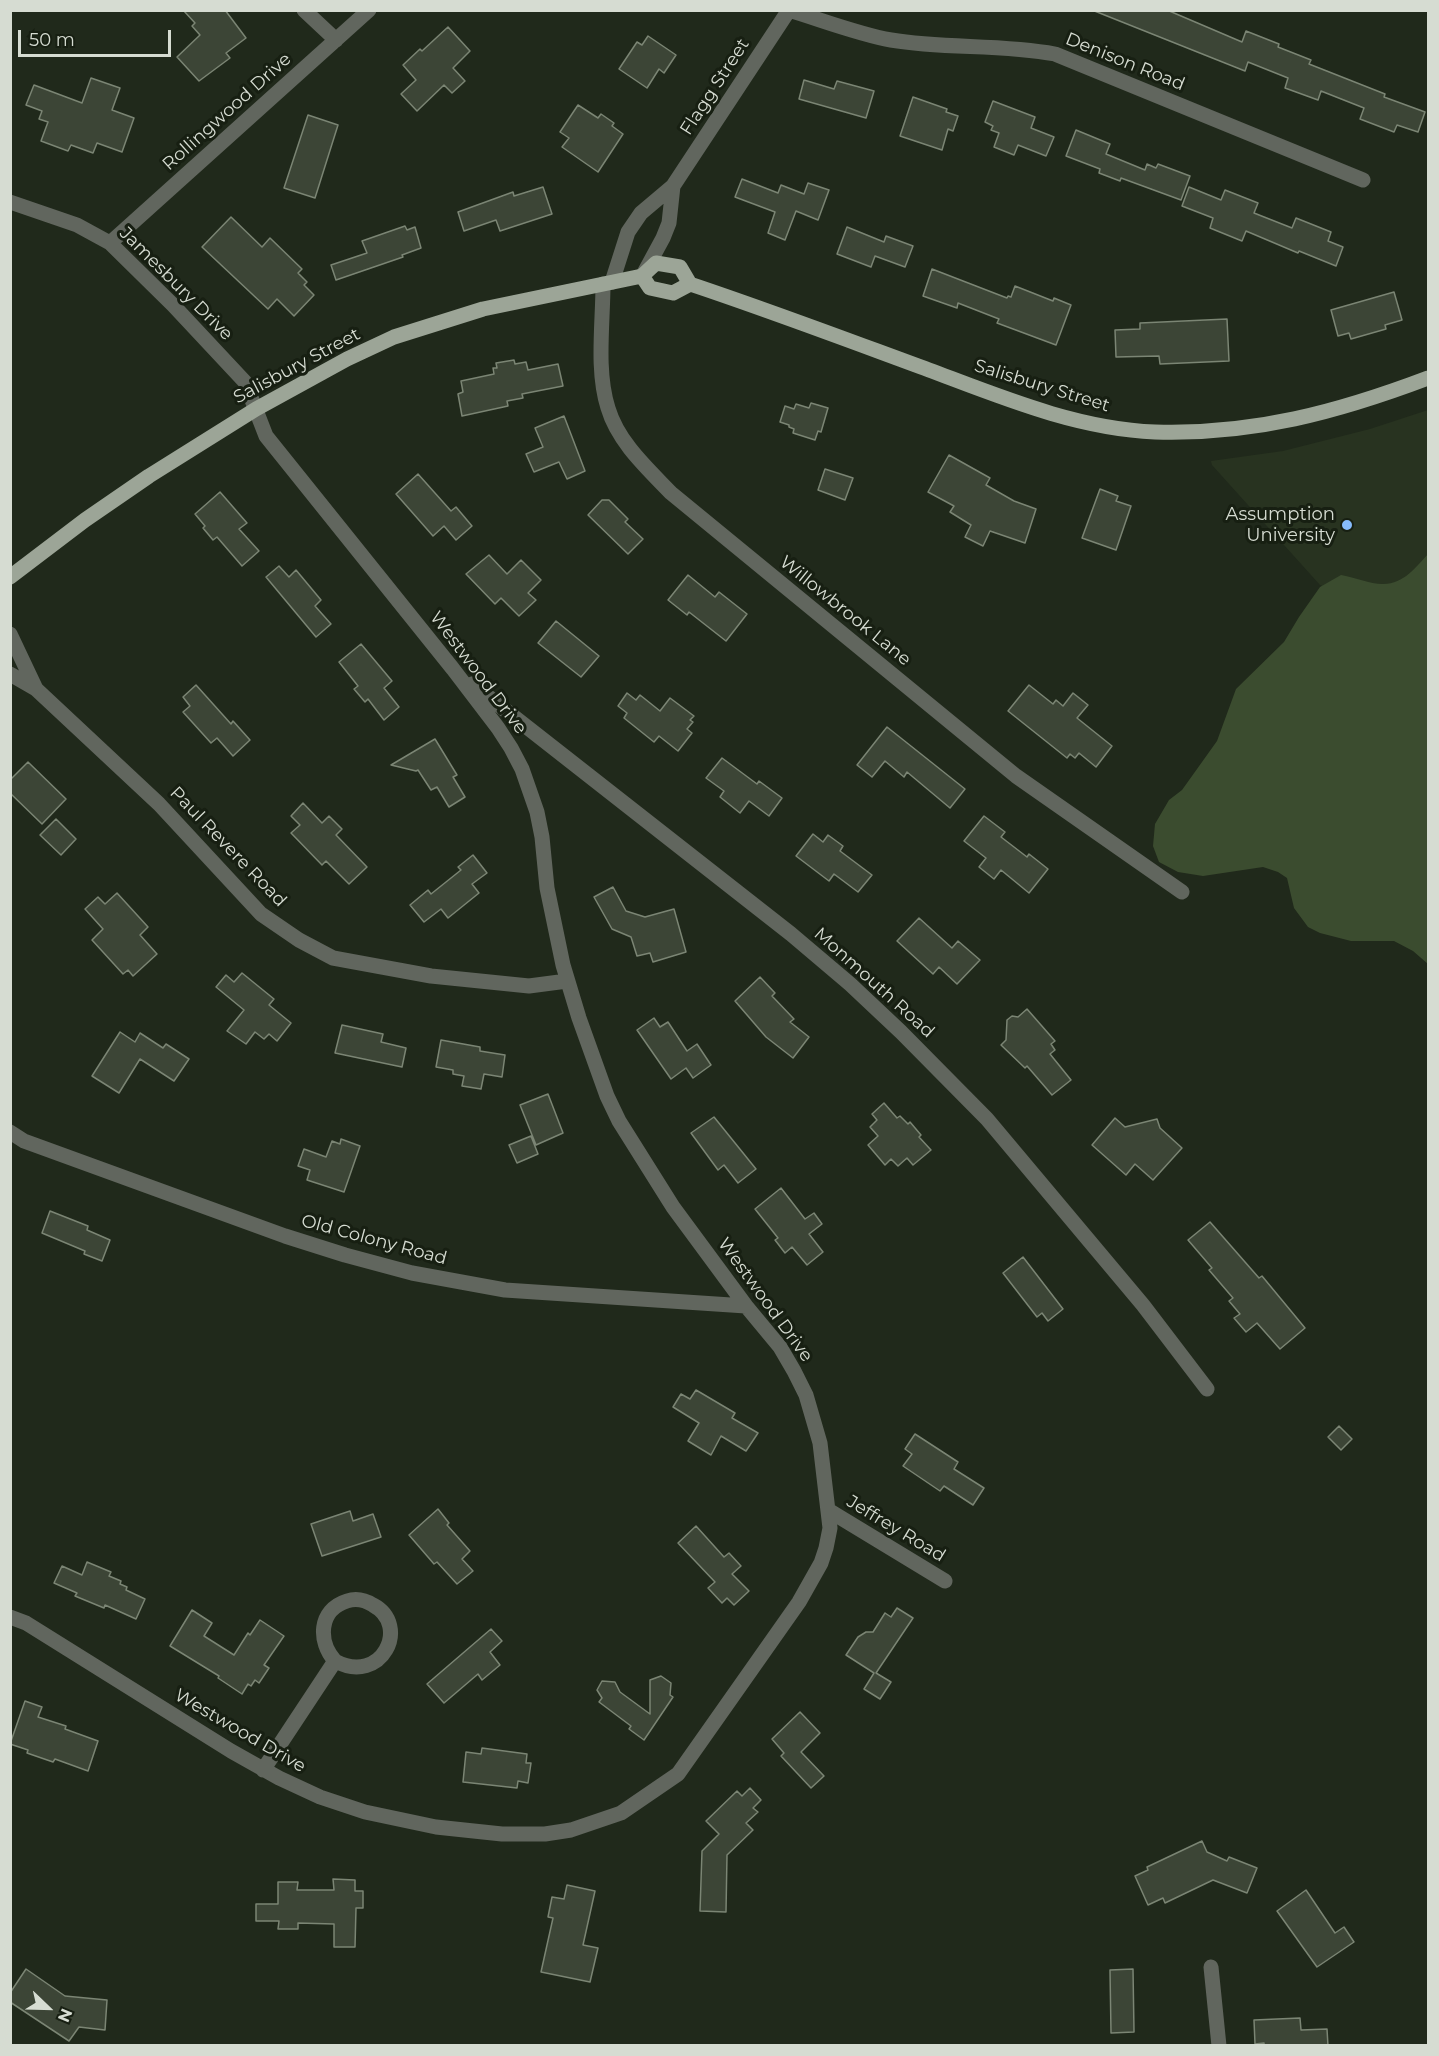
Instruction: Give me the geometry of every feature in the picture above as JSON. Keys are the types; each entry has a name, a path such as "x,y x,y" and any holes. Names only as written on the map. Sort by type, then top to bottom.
{"main road":[{"name":"Salisbury Street","path":"10,577 103,507 256,409 347,358 394,338 483,309 642,276 656,263 680,267 690,284 996,395 1073,419 1113,428 1154,432 1195,432 1276,424 1355,405 1428,378"},
{"path":"642,276 650,288 673,293 690,284"}],"street":[{"path":"304,10 336,40"},
{"name":"Rollingwood Drive","path":"110,243 369,10"},
{"name":"Denison Road","path":"789,10 890,40 1055,54 1363,180"},
{"name":"Flagg Street","path":"607,283 628,232 641,213 674,186 789,10"},
{"name":"Flagg Street","path":"642,276 669,223 674,186"},
{"name":"Jamesbury Drive","path":"10,202 77,225 110,243 173,305 245,382 256,409"},
{"name":"Willowbrook Lane","path":"607,283 602,367 608,409 624,440 649,470 671,493 1016,777 1182,892"},
{"name":"Westwood Drive","path":"10,1617 26,1623 263,1770 299,1788 348,1807 390,1819 459,1830 524,1835 546,1834 571,1830 621,1813 678,1774 787,1621 821,1563 826,1548 830,1528 820,1443 806,1395 780,1347 746,1306 673,1207 619,1120 592,1057 567,981 546,888 542,837 531,790 511,748 453,669 266,436 256,409"},
{"name":"Paul Revere Road","path":"10,634 36,689"},
{"name":"Monmouth Road","path":"453,669 790,934 876,1008 987,1119 1143,1305 1208,1389"},
{"name":"Paul Revere Road","path":"10,674 36,689 159,804 261,914 299,940 333,958 431,976 529,986 567,981"},
{"name":"Old Colony Road","path":"10,1132 24,1141 285,1236 412,1273 505,1290 746,1306"},
{"name":"Jeffrey Road","path":"828,1510 945,1581"},
{"path":"357,1600 377,1606 389,1624 390,1635 383,1655 366,1667 344,1666 335,1661 328,1653 322,1633 329,1613 346,1601 357,1600"},
{"path":"263,1770 335,1661"},
{"path":"1211,1967 1219,2046"}],"shaded area":[{"name":"Assumption University","path":"1428,410 1428,636 1320,585 1212,465 1211,461 1283,451 1370,429"},
{"path":"1428,554 1428,964 1413,951 1394,941 1351,941 1320,933 1308,927 1294,908 1287,878 1278,872 1263,867 1203,876 1178,872 1159,862 1153,846 1155,824 1169,800 1182,790 1217,741 1236,689 1284,642 1320,587 1341,575 1378,584 1390,584 1403,578"}],"building":[{"path":"183,10 225,10 246,38 226,53 230,58 199,81 177,57 200,35 192,26 195,23"},
{"path":"1092,10 1167,10 1242,42 1246,31 1311,60 1309,64 1385,94 1384,97 1425,112 1418,132 1397,125 1394,132 1360,119 1364,108 1321,91 1318,100 1285,88 1288,78 1248,62 1245,71"},
{"path":"448,27 470,51 453,68 465,81 452,93 444,85 417,111 401,94 416,80 403,65"},
{"path":"648,36 676,55 664,73 659,69 647,88 619,69 637,42 642,45"},
{"path":"91,78 120,88 112,110 134,118 122,152 97,143 93,153 71,145 68,151 41,141 48,122 39,119 42,111 26,105 34,85 82,103"},
{"path":"804,80 834,89 837,81 874,91 866,118 799,99"},
{"path":"913,97 947,109 946,112 958,116 953,131 948,129 942,150 900,136"},
{"path":"993,101 1035,117 1031,128 1054,137 1046,156 1018,145 1014,155 994,147 999,133 991,130 993,126 985,122"},
{"path":"578,105 598,118 601,114 614,123 612,126 623,134 598,172 562,147 569,138 560,132"},
{"path":"308,115 338,125 315,198 284,188"},
{"path":"1076,130 1110,144 1106,154 1145,170 1147,164 1156,168 1158,164 1190,176 1181,200 1121,178 1120,181 1099,173 1100,169 1066,156"},
{"path":"742,179 778,193 781,185 804,194 808,183 829,190 818,220 796,211 785,240 768,233 775,212 735,197"},
{"path":"543,187 552,214 500,231 496,220 464,231 458,212 513,192 514,196"},
{"path":"1189,187 1221,200 1225,190 1258,203 1254,213 1292,228 1296,218 1331,232 1328,241 1343,247 1336,266 1246,231 1242,241 1210,228 1213,218 1182,206"},
{"path":"231,217 262,247 270,238 302,269 298,273 307,282 304,285 314,295 294,316 277,299 268,309 202,247"},
{"path":"405,226 407,230 415,227 421,248 402,255 403,257 336,280 331,265 367,253 362,241"},
{"path":"847,227 884,242 886,236 913,246 905,267 875,256 871,267 837,254"},
{"path":"932,269 1007,298 1011,297 1015,286 1053,301 1054,298 1071,305 1056,345 997,323 999,319 958,303 957,308 923,296"},
{"path":"1394,292 1402,320 1385,325 1386,329 1351,339 1349,333 1338,336 1331,310"},
{"path":"1227,319 1229,361 1160,364 1159,356 1116,357 1115,330 1140,329 1140,323"},
{"path":"514,360 515,364 526,362 528,370 558,364 563,386 522,394 523,398 507,401 508,406 462,416 458,394 463,392 461,381 494,374 493,368 497,368 496,363"},
{"path":"811,403 828,408 821,432 818,431 815,440 793,433 794,429 780,422 785,406 794,409 796,404 809,408"},
{"path":"564,416 585,471 567,479 559,462 534,472 526,454 543,447 535,428"},
{"path":"949,455 990,478 986,485 1014,501 1036,509 1025,543 990,531 983,546 965,537 971,525 950,512 954,506 928,492"},
{"path":"825,469 853,478 845,500 818,490"},
{"path":"418,474 451,511 456,507 472,526 456,540 444,526 433,536 396,494"},
{"path":"1100,489 1118,496 1116,501 1131,506 1116,550 1082,538"},
{"path":"220,492 247,523 239,529 259,551 242,566 217,537 213,540 195,514"},
{"path":"602,500 609,500 628,519 625,522 643,539 628,554 588,515"},
{"path":"489,555 507,574 521,560 541,580 528,593 536,600 519,616 501,598 495,604 466,574"},
{"path":"279,566 289,577 296,570 321,600 315,606 331,624 316,637 266,577"},
{"path":"688,575 715,597 719,592 747,614 726,641 689,612 687,615 668,600"},
{"path":"556,621 599,656 581,677 538,643"},
{"path":"361,644 392,681 384,688 399,707 384,720 368,699 365,702 354,689 358,686 339,662"},
{"path":"196,685 231,724 233,721 250,740 233,756 217,738 211,743 183,712 190,706 183,697"},
{"path":"1029,685 1053,704 1056,700 1063,706 1073,693 1088,705 1077,718 1112,746 1096,767 1079,753 1075,758 1070,754 1067,758 1008,711"},
{"path":"627,693 636,700 640,695 660,711 670,698 694,716 690,720 693,722 687,729 692,733 678,751 659,736 654,742 624,718 627,713 618,706"},
{"path":"887,727 965,789 950,808 907,772 904,777 885,761 872,777 857,765"},
{"path":"435,739 457,775 453,777 465,797 449,807 437,787 431,790 418,770 391,765"},
{"path":"722,758 757,784 759,781 782,798 769,816 749,801 740,813 720,797 724,791 706,778"},
{"path":"28,762 66,799 42,824 10,793 10,780"},
{"path":"303,803 322,823 329,816 342,829 336,835 367,867 349,884 326,861 322,865 291,833 300,825 291,816"},
{"path":"984,816 1005,832 1001,837 1027,857 1029,854 1048,869 1029,893 1001,870 994,879 979,867 986,858 964,841"},
{"path":"56,819 76,839 61,855 40,835"},
{"path":"813,834 823,842 828,835 843,846 840,851 872,875 858,892 834,874 829,881 796,856"},
{"path":"473,855 487,873 472,884 479,893 448,918 441,909 424,922 410,905 428,890 431,894 461,870 458,867"},
{"path":"613,887 626,911 645,917 674,909 686,952 653,962 650,953 637,956 631,937 612,929 594,897"},
{"path":"117,893 148,927 140,935 157,954 133,976 128,970 123,974 92,940 103,929 85,909 98,897 105,904"},
{"path":"919,918 952,948 958,941 980,960 957,984 939,967 933,974 897,941"},
{"path":"242,973 274,999 269,1005 291,1023 277,1041 269,1034 264,1039 255,1032 246,1044 227,1031 244,1010 216,987 226,975 234,982"},
{"path":"760,977 775,993 772,996 794,1019 790,1022 809,1037 793,1058 766,1037 735,1001"},
{"path":"1027,1009 1055,1041 1051,1044 1055,1050 1050,1054 1071,1080 1052,1095 1027,1066 1025,1068 1001,1045 1006,1040 1007,1020 1012,1016 1018,1017"},
{"path":"654,1018 660,1027 668,1022 687,1051 697,1044 711,1065 693,1078 686,1068 671,1079 637,1030"},
{"path":"342,1025 383,1034 381,1042 406,1048 402,1067 335,1053"},
{"path":"120,1032 135,1042 140,1033 163,1048 166,1044 189,1059 174,1081 140,1059 119,1093 92,1076"},
{"path":"441,1040 480,1047 480,1051 505,1055 502,1077 484,1074 481,1089 462,1086 464,1076 453,1074 453,1070 436,1067"},
{"path":"548,1094 563,1133 536,1145 520,1105"},
{"path":"884,1103 897,1118 900,1116 908,1124 910,1122 921,1135 919,1137 931,1150 913,1165 907,1158 898,1166 891,1159 885,1165 868,1145 878,1136 870,1127 877,1120 872,1114"},
{"path":"714,1117 756,1169 738,1183 724,1165 718,1170 691,1133"},
{"path":"1115,1118 1125,1127 1157,1119 1160,1128 1182,1148 1153,1180 1135,1164 1126,1175 1092,1145"},
{"path":"531,1136 538,1154 517,1163 509,1145"},
{"path":"341,1139 360,1146 344,1192 307,1180 310,1170 298,1166 304,1149 326,1157 332,1141 340,1144"},
{"path":"781,1188 805,1219 814,1213 822,1224 809,1234 823,1252 807,1265 792,1247 785,1253 775,1240 778,1238 755,1209"},
{"path":"50,1211 88,1226 87,1230 110,1240 102,1261 84,1254 85,1251 42,1233"},
{"path":"1210,1222 1259,1278 1262,1276 1305,1328 1280,1349 1257,1323 1246,1332 1234,1318 1240,1314 1229,1301 1233,1298 1188,1240"},
{"path":"1023,1257 1063,1309 1048,1321 1042,1313 1037,1317 1003,1273"},
{"path":"696,1390 735,1413 732,1418 758,1433 746,1451 721,1436 711,1455 688,1441 699,1423 673,1407 681,1394 690,1399"},
{"path":"1339,1426 1352,1439 1341,1450 1328,1437"},
{"path":"915,1434 958,1462 954,1469 984,1488 973,1505 944,1486 940,1491 903,1466 912,1454 905,1449"},
{"path":"438,1509 449,1523 447,1525 470,1551 462,1559 473,1571 457,1584 437,1562 434,1564 409,1535"},
{"path":"350,1511 353,1521 373,1514 381,1537 322,1556 311,1524"},
{"path":"696,1526 724,1557 729,1553 741,1566 732,1574 749,1591 734,1605 727,1598 722,1603 708,1588 715,1582 678,1543"},
{"path":"87,1562 111,1572 109,1576 121,1581 120,1584 127,1587 126,1590 145,1599 136,1619 105,1605 104,1608 75,1596 77,1593 54,1583 62,1566 82,1575"},
{"path":"897,1608 913,1618 876,1673 891,1682 880,1699 864,1689 874,1673 846,1655 858,1637 866,1632 873,1632 885,1613 891,1617"},
{"path":"192,1610 212,1623 204,1636 234,1655 248,1633 250,1635 260,1620 284,1636 264,1665 269,1668 259,1683 255,1680 251,1686 248,1684 242,1694 218,1678 219,1676 170,1646"},
{"path":"491,1629 502,1641 490,1652 500,1665 482,1680 478,1674 444,1703 427,1684"},
{"path":"661,1676 671,1683 670,1695 673,1697 644,1740 629,1729 631,1726 599,1702 602,1698 597,1690 602,1681 615,1682 620,1692 650,1714 650,1680"},
{"path":"25,1701 42,1707 38,1717 66,1726 65,1729 98,1741 88,1771 55,1759 53,1762 27,1753 28,1750 10,1744"},
{"path":"800,1712 820,1733 801,1752 824,1776 811,1788 781,1756 784,1753 772,1739"},
{"path":"482,1748 527,1754 526,1763 531,1763 528,1783 518,1781 517,1788 463,1782 466,1752 481,1754"},
{"path":"750,1788 761,1800 753,1808 758,1812 746,1823 753,1830 727,1855 726,1912 700,1911 702,1851 719,1834 706,1821 737,1791 742,1796"},
{"path":"1202,1841 1207,1852 1227,1861 1229,1857 1257,1868 1247,1893 1213,1880 1165,1903 1163,1898 1148,1905 1135,1876 1148,1870 1147,1867"},
{"path":"333,1879 355,1880 355,1891 363,1891 363,1908 356,1908 355,1947 334,1947 334,1924 298,1923 298,1929 278,1929 279,1921 256,1921 256,1904 278,1904 278,1882 298,1882 297,1890 334,1890"},
{"path":"567,1885 595,1891 583,1945 598,1948 590,1982 541,1972 553,1918 548,1917 552,1897 564,1899"},
{"path":"1306,1890 1335,1933 1344,1927 1354,1942 1317,1967 1277,1911"},
{"path":"26,1969 65,1996 107,2000 105,2030 79,2027 69,2041 10,2002 10,1993"},
{"path":"1133,1969 1134,2032 1111,2033 1110,1970"},
{"path":"1300,2018 1301,2030 1327,2029 1328,2046 1255,2044 1254,2020"}],"place":[{"name":"Assumption University","path":"1347,525"}]}
